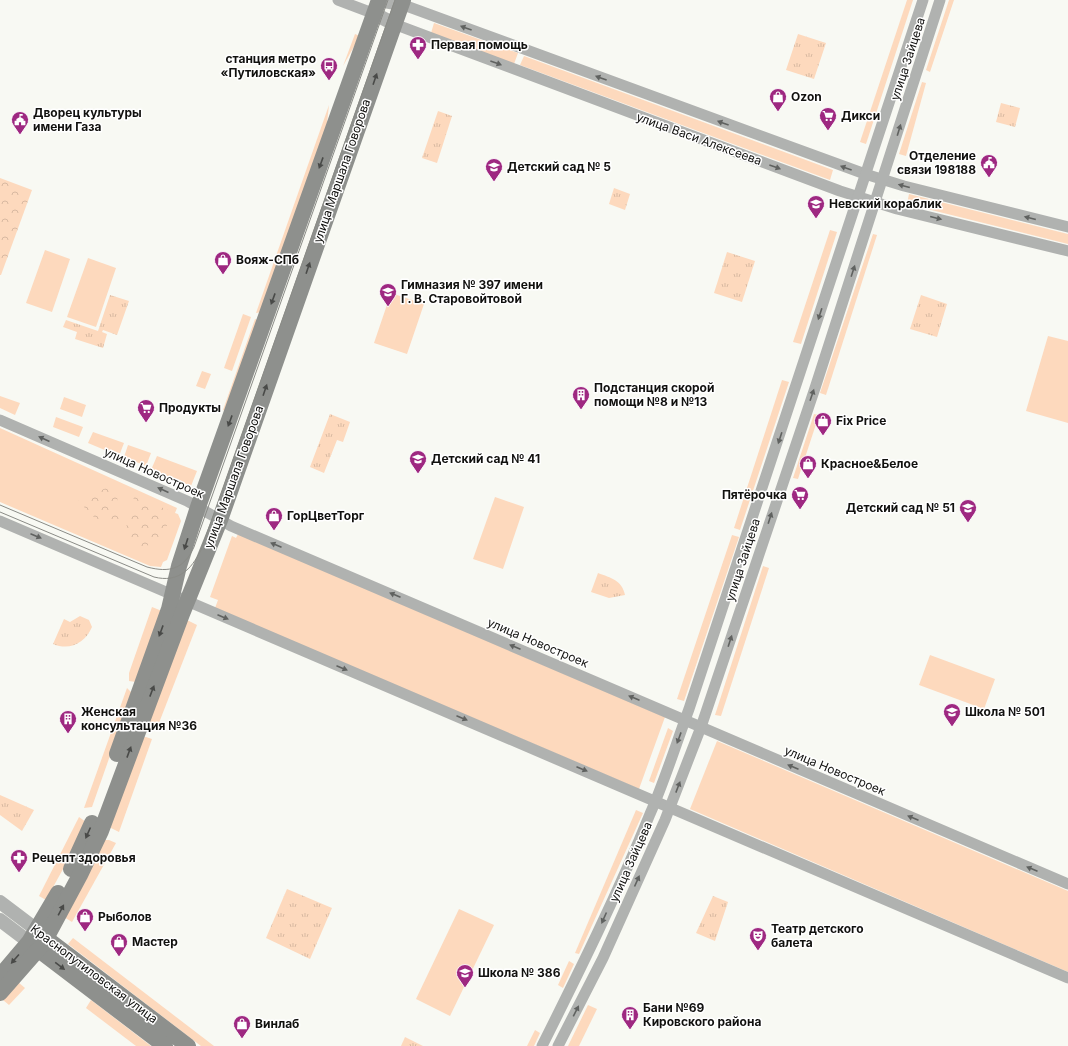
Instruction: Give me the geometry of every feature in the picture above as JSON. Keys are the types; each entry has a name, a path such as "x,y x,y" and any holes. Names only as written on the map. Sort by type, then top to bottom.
{"main road":[{"name":"улица Маршала Говорова","path":"38,940 85,864 101,831 187,601 220,520 402,2"},
{"name":"улица Маршала Говорова","path":"38,940 94,819 169,609 179,566 198,507 378,3"},
{"path":"0,976 38,940"},
{"path":"0,993 38,940"},
{"name":"Краснопутиловская улица","path":"38,940 165,1046"},
{"name":"Краснопутиловская улица","path":"38,940 188,1046"}],"street":[{"name":"улица Васи Алексеева","path":"338,0 378,3 402,2 882,180 1068,227"},
{"name":"улица Зайцева","path":"542,1046 587,956 656,801 685,720 800,376 923,0"},
{"name":"улица Зайцева","path":"558,1046 603,958 670,807 701,728 875,202 940,0"},
{"name":"улица Васи Алексеева","path":"378,3 394,24 858,197 1068,251"},
{"name":"улица Новостроек","path":"0,420 125,473 198,507 220,520 701,728 1068,884"},
{"path":"0,521 1068,978"},
{"name":"Краснопутиловская улица","path":"0,902 38,940"},
{"name":"Краснопутиловская улица","path":"0,920 38,940"}],"green space":[{"path":"907,0 913,0 866,144 860,142"},
{"path":"949,0 954,0 930,72 926,70"},
{"path":"434,23 518,53 514,64 431,33"},
{"path":"355,34 360,36 343,66"},
{"path":"798,34 826,43 814,79 786,70"},
{"path":"524,56 833,170 830,180 520,65"},
{"path":"922,82 926,83 906,156 899,154"},
{"path":"1001,103 1020,108 1015,127 996,122"},
{"path":"329,105 326,132 262,312 256,313"},
{"path":"438,111 452,116 437,163 422,158"},
{"path":"0,178 32,190 1,275 0,275"},
{"path":"614,188 630,194 625,210 609,204"},
{"path":"909,194 1068,234 1068,244 907,204"},
{"path":"830,230 837,232 801,344 793,342"},
{"path":"873,234 877,235 826,395 820,393"},
{"path":"45,250 70,259 52,312 26,303"},
{"path":"727,252 755,261 742,302 714,293"},
{"path":"88,258 116,268 96,327 67,317"},
{"path":"391,293 424,304 407,354 374,343"},
{"path":"110,295 129,301 117,335 103,330 102,332 107,334 103,348 75,339 77,332 63,327 66,320 98,331"},
{"path":"921,295 947,304 937,337 910,329"},
{"path":"243,314 251,317 232,371 224,368"},
{"path":"255,319 261,321 228,412 223,410"},
{"path":"1048,336 1068,341 1068,423 1026,411"},
{"path":"202,371 211,374 205,389 196,386"},
{"path":"782,380 789,382 740,530 734,528"},
{"path":"0,396 20,403 15,415 0,408"},
{"path":"64,397 86,405 82,417 60,409"},
{"path":"330,414 350,422 343,442 337,440 324,473 310,467"},
{"path":"814,414 819,415 798,479 793,478"},
{"path":"56,417 83,427 79,437 53,427"},
{"path":"0,428 177,508 175,513 178,514 181,521 167,560 163,562 161,567 150,566 0,502"},
{"path":"93,432 124,443 119,456 88,443"},
{"path":"128,445 151,453 146,466 124,457"},
{"path":"157,456 197,471 191,486 151,470"},
{"path":"106,488 114,490 118,496 115,512 120,520 112,525 105,518 97,520 78,501"},
{"path":"133,494 170,511 170,521 154,544 135,548 121,537 135,508"},
{"path":"495,497 524,507 503,569 473,559"},
{"path":"238,534 665,717 639,789 215,608 218,600 210,597 232,536 236,538"},
{"path":"732,535 739,537 684,701 677,699"},
{"path":"763,566 769,568 721,716 715,715"},
{"path":"598,573 619,583 624,590 625,595 609,598 591,592"},
{"path":"152,607 162,611 136,682 129,681 129,673"},
{"path":"80,616 89,620 92,627 89,633 81,641 71,646 65,647 53,644 64,619 70,622"},
{"path":"187,620 197,625 157,728 152,726 148,720"},
{"path":"930,655 995,679 984,709 919,685"},
{"path":"127,688 132,693 92,807 84,808"},
{"path":"668,728 673,731 654,783 649,781"},
{"path":"146,737 152,739 119,832 109,827 141,738"},
{"path":"717,741 1068,891 1068,972 690,809"},
{"path":"0,795 34,810 22,831 0,815"},
{"path":"636,810 643,813 579,954 575,953"},
{"path":"79,817 86,822 74,849 46,900 39,896"},
{"path":"104,840 109,840 116,843 72,922 64,917"},
{"path":"287,889 332,908 310,959 266,938"},
{"path":"713,896 728,902 715,941 696,933"},
{"path":"459,909 494,925 450,1016 416,999"},
{"path":"73,938 214,1046 201,1046 68,944"},
{"path":"569,961 574,964 563,988 558,985"},
{"path":"18,982 25,988 9,1005 3,1000"},
{"path":"91,1000 151,1046 136,1046 86,1008"},
{"path":"588,1005 597,1009 579,1046 568,1046"},
{"path":"535,1030 540,1033 534,1046 527,1046"},
{"path":"405,1037 423,1046 401,1046"}],"tram line":[{"path":"0,505 147,567 163,570 175,568 186,560 194,547 388,0"},
{"path":"0,512 154,577 170,578 177,576 193,564 201,550 395,0"}],"place":[{"name":"Первая помощь","path":"418,60"},
{"name":"станция метро «Путиловская»","path":"329,81"},
{"name":"Ozon","path":"778,112"},
{"name":"Дикси","path":"828,131"},
{"name":"Дворец культуры имени Газа","path":"20,135"},
{"name":"Отделение связи 198188","path":"989,178"},
{"name":"Детский сад № 5","path":"494,182"},
{"name":"Невский кораблик","path":"816,219"},
{"name":"Вояж-СПб","path":"223,275"},
{"name":"Гимназия № 397 имени Г. В. Старовойтовой","path":"388,307"},
{"name":"Подстанция скорой помощи №8 и №13","path":"581,410"},
{"name":"Продукты","path":"146,423"},
{"name":"Fix Price","path":"823,436"},
{"name":"Детский сад № 41","path":"418,474"},
{"name":"Красное&Белое","path":"808,479"},
{"name":"Пятёрочка","path":"800,510"},
{"name":"Детский сад № 51","path":"968,523"},
{"name":"ГорЦветТорг","path":"274,531"},
{"name":"Школа № 501","path":"952,727"},
{"name":"Женская консультация №36","path":"68,734"},
{"name":"Рецепт здоровья","path":"19,873"},
{"name":"Рыболов","path":"85,932"},
{"name":"Театр детского балета","path":"758,951"},
{"name":"Мастер","path":"119,957"},
{"name":"Школа № 386","path":"465,988"},
{"name":"Бани №69 Кировского района","path":"630,1030"},
{"name":"Винлаб","path":"242,1039"}]}
